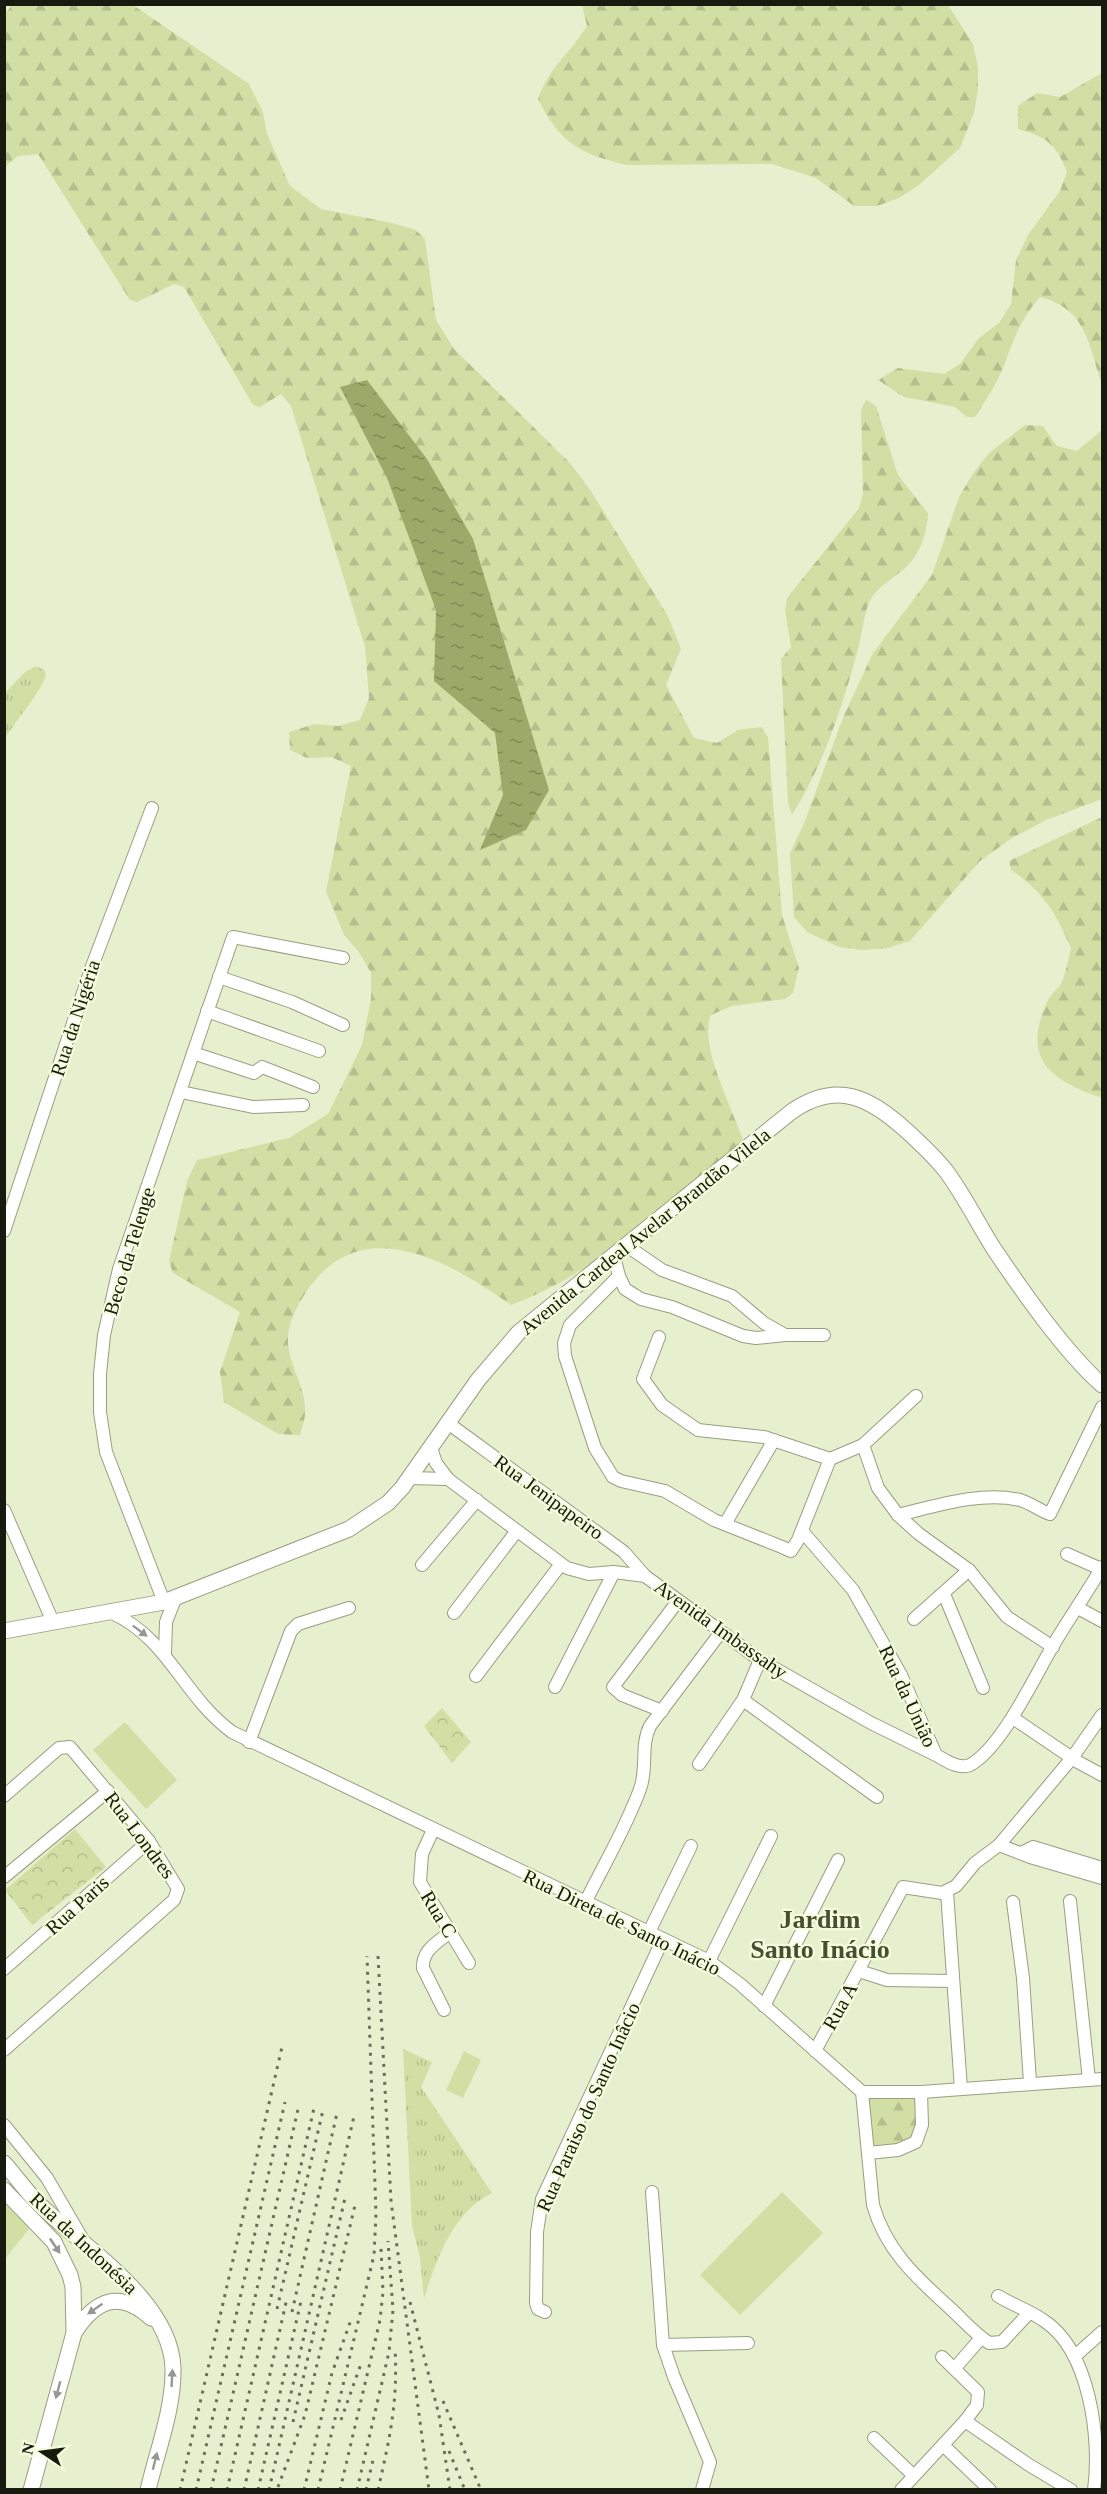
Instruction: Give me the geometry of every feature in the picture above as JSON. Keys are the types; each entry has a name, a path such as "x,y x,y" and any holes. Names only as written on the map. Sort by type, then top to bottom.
{"main road":[{"name":"Avenida Cardeal Avelar Brandão Vilela","path":"4,1631 112,1613 170,1600 349,1529 388,1503 410,1478 490,1364 519,1332 797,1108 823,1096 851,1096 870,1102 889,1116 946,1171 1014,1278 1076,1358 1102,1385"},
{"name":"Rua da Indonésia","path":"4,2163 36,2201 141,2296 160,2326 171,2356 172,2384 148,2490"},
{"name":"Rua da Indonésia","path":"4,2190 54,2242 73,2287 74,2333 31,2490"},
{"path":"74,2333 84,2317 95,2307 108,2301 137,2307 160,2326"}],"street":[{"name":"Rua da Nigéria","path":"4,1231 91,969 152,808"},
{"name":"Beco da Telenge","path":"170,1600 106,1452 100,1412 100,1374 104,1335 119,1269 233,938 343,958"},
{"path":"219,977 292,1002 343,1025"},
{"path":"207,1011 319,1051"},
{"path":"194,1053 252,1073 262,1066 313,1087"},
{"path":"181,1092 253,1107 303,1105"},
{"path":"627,1246 662,1270 732,1296 764,1323 785,1335"},
{"path":"614,1256 625,1289 641,1299 672,1307 725,1329 756,1338 824,1335"},
{"path":"619,1276 570,1325 564,1343 595,1448 613,1477 665,1491 725,1524 791,1551 802,1531 830,1459"},
{"path":"659,1337 643,1379 662,1405 698,1430 718,1434 740,1433 774,1440 830,1459 863,1445 916,1396"},
{"path":"898,1515 943,1504 1014,1499 1027,1502 1050,1514 1102,1407"},
{"name":"Rua Jenipapeiro","path":"448,1423 624,1552 645,1576"},
{"path":"725,1524 774,1440"},
{"path":"863,1445 879,1488 898,1515 919,1534 969,1570 1007,1617 1053,1647"},
{"name":"Avenida Imbassahy","path":"431,1448 436,1463 448,1479 561,1564 589,1574 614,1572 645,1576 760,1660 871,1723 936,1755"},
{"path":"410,1478 448,1479"},
{"path":"422,1565 477,1500"},
{"path":"4,1510 53,1622"},
{"name":"Rua da União","path":"802,1531 853,1590 873,1623 909,1690 927,1739 936,1755 953,1764 968,1766 1013,1718 1053,1647 1102,1568"},
{"path":"454,1613 516,1532"},
{"path":"1067,1554 1102,1568"},
{"path":"476,1676 561,1564"},
{"path":"914,1619 969,1570"},
{"path":"555,1687 614,1572"},
{"path":"944,1594 983,1688"},
{"path":"165,1653 166,1622 170,1600"},
{"path":"662,1711 617,1692 613,1687 678,1600"},
{"path":"249,1742 291,1631 298,1624 349,1608"},
{"path":"1078,1608 1102,1621"},
{"name":"Rua Direta de Santo Inácio","path":"112,1613 141,1631 165,1653 204,1708 249,1742 709,1961 862,2092"},
{"path":"585,1903 637,1797 645,1773 646,1734 721,1632"},
{"path":"699,1764 742,1700 760,1660"},
{"path":"742,1700 877,1797"},
{"path":"962,2089 947,1892 956,1886 975,1863 999,1845 1072,1758 1102,1714"},
{"path":"1013,1718 1072,1758 1102,1775"},
{"name":"Rua Londres","path":"4,1796 64,1746 70,1747 149,1841 177,1885 174,1900 4,2050"},
{"path":"4,1877 108,1791"},
{"name":"Rua C","path":"433,1830 422,1854 420,1882 469,1963"},
{"path":"709,1961 771,1836"},
{"name":"Rua Paris","path":"4,1969 149,1841"},
{"path":"999,1845 1102,1878"},
{"path":"649,1932 691,1846"},
{"path":"1021,1853 1033,1847 1102,1868"},
{"path":"764,2006 838,1860"},
{"name":"Rua A","path":"815,2051 897,1897 906,1886 928,1892 947,1892"},
{"path":"1071,1901 1089,2079"},
{"path":"1013,1902 1030,2082"},
{"path":"444,2010 423,1968 423,1961 428,1950 450,1932"},
{"name":"Rua Paraiso do Santo Inâcio","path":"545,2312 538,2309 536,2303 537,2232 542,2199 663,1939"},
{"path":"859,1971 887,1980 952,1981"},
{"path":"1028,2314 1002,2342 994,2344 981,2338 892,2251 877,2221 873,2205 862,2092 921,2092 1030,2082 1102,2079"},
{"path":"868,2153 898,2150 916,2142 922,2125 921,2092"},
{"path":"4,2125 47,2178 85,2244"},
{"path":"652,2192 663,2345 674,2378 710,2462 702,2490"},
{"path":"998,2296 1043,2320 1066,2343 1075,2356 1095,2430 1097,2484"},
{"path":"1075,2356 1102,2332"},
{"path":"955,2368 981,2338"},
{"path":"663,2345 748,2343"},
{"path":"901,2490 977,2405 978,2392 942,2357"},
{"path":"965,2421 1029,2465 1071,2490"},
{"path":"874,2438 913,2475"},
{"path":"943,2445 990,2490"}],"green space":[{"path":"12,5 133,5 249,84 263,112 267,134 290,186 321,209 416,230 425,239 436,320 454,349 570,463 591,491 668,616 681,649 666,685 694,738 717,743 738,730 761,727 768,737 782,915 799,968 793,993 785,999 732,1006 711,1015 708,1028 713,1060 744,1143 662,1211 604,1255 543,1291 511,1305 463,1274 436,1261 409,1252 382,1248 356,1252 331,1265 305,1294 294,1313 289,1328 289,1351 305,1404 300,1435 278,1434 224,1402 220,1372 240,1312 173,1273 169,1261 187,1181 197,1160 289,1138 328,1114 362,1045 371,998 371,973 359,952 344,935 326,891 351,766 331,757 307,758 290,750 289,732 315,724 338,726 360,720 369,698 365,647 291,406 281,394 260,407 253,405 184,287 174,284 137,302 130,300 38,154 18,156 5,167 4,15"},
{"path":"582,5 948,5 973,44 978,67 978,90 974,113 960,148 919,185 899,198 877,206 854,206 816,178 772,164 627,165 611,161 584,151 564,137 546,114 538,99 542,88 554,70 587,26"},
{"path":"1102,73 1102,384 1089,342 1077,319 1068,310 1040,297 1019,328 999,377 975,417 967,417 955,407 904,397 878,380 898,368 944,374 960,364 979,338 999,323 1011,304 1016,260 1028,235 1060,191 1067,172 1059,155 1049,143 1036,135 1018,129 1018,106 1037,93 1060,97"},
{"path":"866,400 876,406 898,475 928,513 926,529 914,558 879,590 868,605 839,713 823,756 792,815 788,803 781,659 791,647 785,610 787,598 859,508 863,494 861,410"},
{"path":"1025,425 1043,426 1057,446 1077,451 1102,430 1102,799 1046,820 1012,838 980,861 910,941 888,948 863,950 839,947 807,932 794,917 790,853 805,821 844,715 873,653 932,575 959,497 972,475 988,454"},
{"path":"36,666 44,670 46,675 33,700 5,739 5,693 25,672"},
{"path":"1102,817 1102,1098 1067,1083 1054,1074 1044,1063 1039,1051 1037,1036 1041,1019 1049,998 1061,984 1071,948 1060,924 1047,904 1032,886 1011,870 1009,861"},
{"path":"442,1708 471,1742 452,1763 424,1726"},
{"path":"125,1722 177,1780 146,1809 93,1750"},
{"path":"75,1829 106,1867 32,1925 5,1890"},
{"path":"403,2049 432,2062 421,2087 492,2193 478,2201 467,2212 448,2238 424,2299 420,2257 412,2226"},
{"path":"464,2051 481,2060 463,2098 446,2090"},
{"path":"919,2085 920,2123 914,2141 866,2151 865,2088"},
{"path":"782,2192 823,2233 740,2315 700,2275"},
{"path":"4,2203 32,2225 5,2259 4,2259"}],"water":[{"path":"367,380 427,459 473,539 549,790 526,830 480,850 503,795 495,733 434,681 436,610 387,478 340,387"}],"railway":[{"path":"318,2490 374,2255 376,2214 367,1956"},
{"path":"378,1956 391,2201 429,2490"},
{"path":"180,2490 282,2047"},
{"path":"196,2490 285,2102"},
{"path":"211,2490 299,2105"},
{"path":"227,2490 314,2108"},
{"path":"277,2309 323,2110"},
{"path":"292,2312 337,2113"},
{"path":"269,2490 354,2116"},
{"path":"293,2422 345,2198"},
{"path":"278,2487 305,2415 356,2201"},
{"path":"357,2490 389,2352 393,2310 388,2241"},
{"path":"340,2490 380,2320 383,2292 381,2248"},
{"path":"244,2490 287,2298"},
{"path":"258,2490 301,2301"},
{"path":"410,2302 439,2415 450,2490"},
{"path":"304,2490 332,2373 352,2317"},
{"path":"378,2490 392,2419 396,2367 395,2348"},
{"path":"341,2420 362,2361"},
{"path":"443,2401 481,2490"},
{"path":"449,2451 465,2490"},
{"path":"366,2490 373,2460"}],"district":[{"name":"Jardim Santo Inácio","path":"820,1934"}]}
